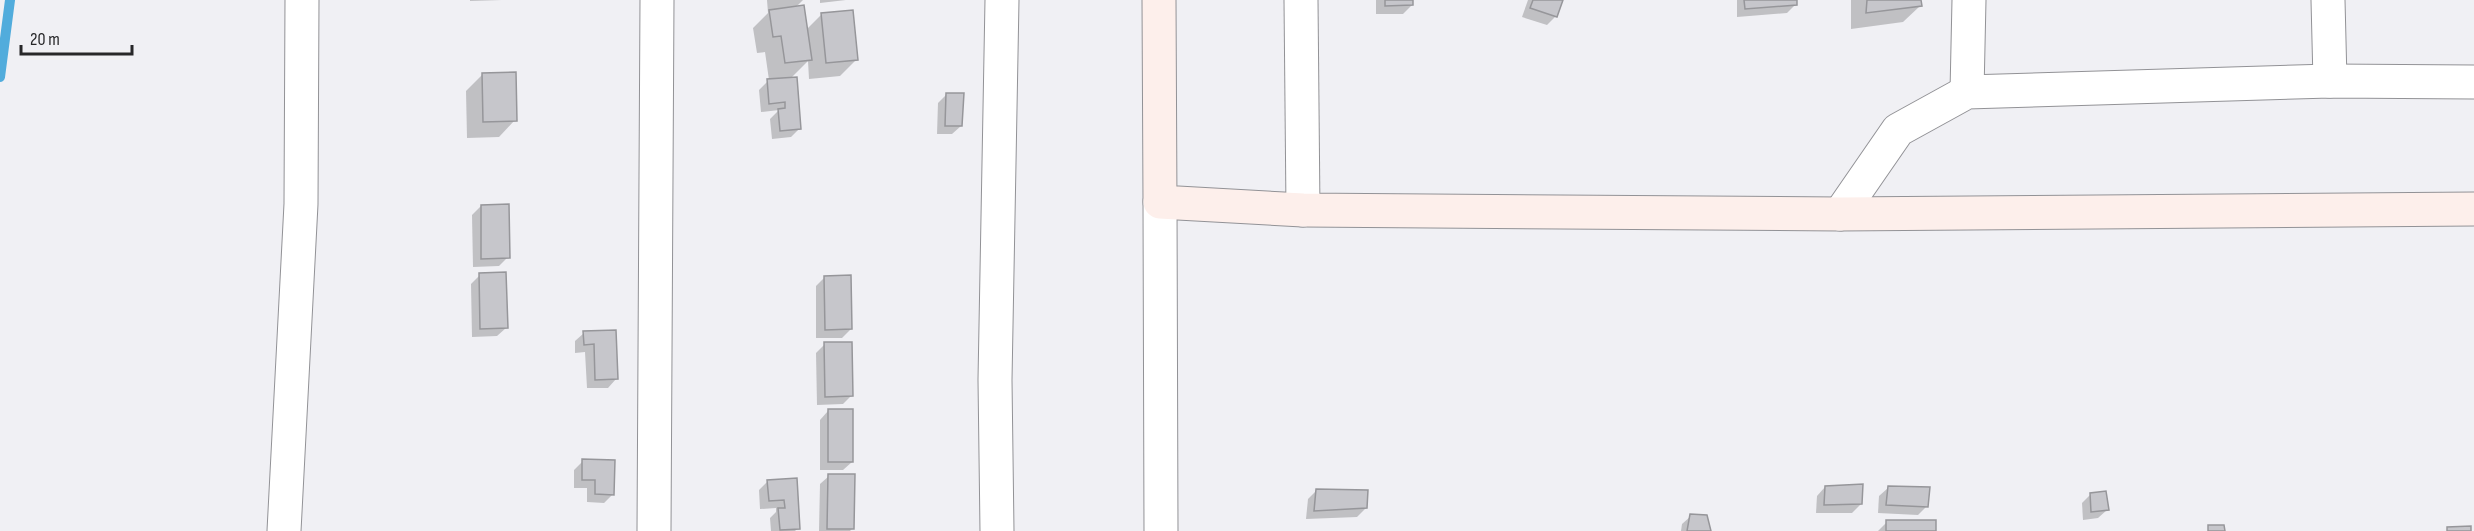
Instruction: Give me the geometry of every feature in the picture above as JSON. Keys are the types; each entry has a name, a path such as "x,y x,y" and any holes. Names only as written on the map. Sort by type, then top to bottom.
{"street":[{"path":"284,531 301,204 302,0"},
{"path":"654,531 657,0"},
{"path":"997,531 995,380 1002,0"},
{"path":"1159,0 1161,531"},
{"path":"1301,0 1303,210"},
{"path":"1967,92 1969,0"},
{"path":"2328,0 2330,81"},
{"path":"1840,214 1898,130 1967,92 2330,81 2474,82"},
{"path":"1160,202 1303,210 1840,214 2474,209"}],"building":[{"path":"1385,0 1413,0 1413,5 1385,6"},
{"path":"1533,0 1563,0 1557,17 1530,8"},
{"path":"1744,0 1797,0 1797,5 1745,9"},
{"path":"1867,0 1921,0 1922,6 1866,13"},
{"path":"804,5 812,60 785,63 781,36 773,37 769,10"},
{"path":"853,10 858,60 826,63 821,13"},
{"path":"516,72 517,121 483,122 482,73"},
{"path":"797,77 801,129 780,131 778,109 785,108 785,102 769,104 767,79"},
{"path":"946,93 964,93 962,126 945,126"},
{"path":"509,204 510,258 481,259 481,205"},
{"path":"506,272 508,328 480,329 479,273"},
{"path":"851,275 852,329 825,330 824,276"},
{"path":"616,330 618,379 595,380 594,344 584,345 583,331"},
{"path":"824,342 852,342 853,396 825,397"},
{"path":"828,409 853,409 853,462 828,462"},
{"path":"582,459 615,460 614,495 595,494 595,480 582,480"},
{"path":"828,474 855,474 854,529 827,529"},
{"path":"797,478 800,529 780,530 778,508 785,508 784,500 769,501 767,480"},
{"path":"1863,484 1862,504 1824,505 1825,486"},
{"path":"1888,486 1930,487 1928,507 1886,505"},
{"path":"1316,489 1368,490 1367,508 1314,511"},
{"path":"2106,491 2109,510 2091,512 2090,493"},
{"path":"1690,514 1707,515 1711,531 1687,531"},
{"path":"1886,520 1936,520 1936,531 1886,531"},
{"path":"2208,525 2224,525 2225,531 2208,531"},
{"path":"2471,526 2471,531 2447,531 2447,527"}],"waterway":[{"path":"0,77 10,0"}]}
